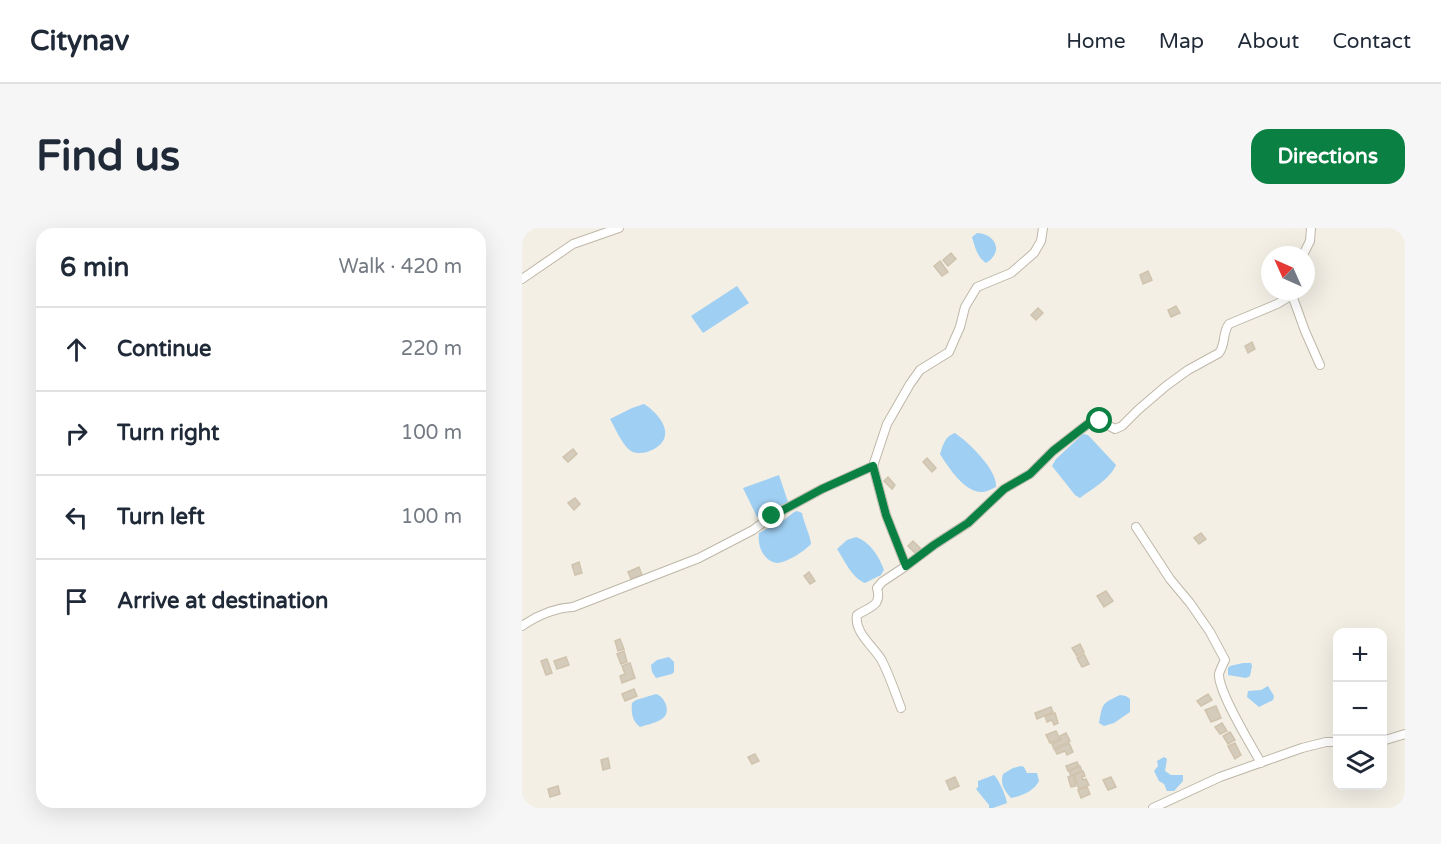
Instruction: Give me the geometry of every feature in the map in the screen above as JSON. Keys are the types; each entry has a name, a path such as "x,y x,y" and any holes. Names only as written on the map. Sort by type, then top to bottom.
{"street":[{"path":"522,279 573,244 618,228"},
{"path":"906,566 886,515 873,466 886,424 920,370 949,352 960,327 965,307 977,287 1011,273 1034,253 1041,241 1042,228"},
{"path":"1308,246 1311,228"},
{"path":"901,708 881,660 855,623 857,615 877,603 879,597 876,588 968,523 1004,489 1030,474 1053,451 1093,420 1115,429 1122,426 1166,386 1188,370 1219,353 1222,349 1225,330 1229,324 1283,300"},
{"path":"1295,300 1305,332 1320,365"},
{"path":"522,626 537,615 573,606 699,558 753,530 772,516 822,489 873,466"},
{"path":"1136,527 1153,555 1210,632 1225,660 1219,674 1223,691 1261,763"},
{"path":"1387,740 1405,734"},
{"path":"1153,808 1220,777 1326,742 1333,742"}],"water":[{"path":"977,233 989,237 995,244 995,254 986,263 978,255 974,244 972,237"},
{"path":"737,286 749,303 703,333 691,316"},
{"path":"644,404 660,419 665,434 662,443 654,449 635,453 625,445 610,419"},
{"path":"955,433 987,465 996,487 984,492 975,491 963,484 952,472 940,454 943,444"},
{"path":"1083,434 1088,435 1116,465 1105,479 1080,498 1052,466 1056,459"},
{"path":"779,475 788,502 757,517 743,488"},
{"path":"797,511 802,513 811,544 790,559 777,563 772,562 762,552 759,533"},
{"path":"856,537 866,542 873,550 884,570 881,575 865,583 853,573 837,549 847,540"},
{"path":"669,657 674,662 674,672 656,678 651,665 657,660"},
{"path":"1251,663 1250,676 1246,678 1228,675 1230,666"},
{"path":"1268,686 1274,696 1273,700 1259,707 1247,697 1248,691 1261,690"},
{"path":"656,694 665,703 666,715 640,727 633,716 632,703"},
{"path":"1120,695 1130,699 1130,712 1114,723 1104,726 1099,723 1104,705"},
{"path":"1164,757 1167,759 1165,771 1171,775 1183,775 1183,781 1174,791 1167,791 1154,771 1158,766 1157,761"},
{"path":"1021,766 1027,773 1037,773 1039,781 1034,788 1011,798 1003,787 1003,774"},
{"path":"994,775 1007,803 989,808 976,789 978,781"}],"building":[{"path":"951,253 956,259 948,266 943,260"},
{"path":"940,261 948,272 942,276 934,266"},
{"path":"1148,271 1152,280 1143,284 1140,275"},
{"path":"1176,306 1180,313 1171,317 1168,310"},
{"path":"1038,308 1043,313 1036,320 1031,315"},
{"path":"1252,342 1255,349 1248,353 1245,346"},
{"path":"573,449 577,454 568,462 563,457"},
{"path":"927,458 936,468 932,472 923,462"},
{"path":"888,477 895,485 892,489 884,481"},
{"path":"575,498 580,504 574,510 568,503"},
{"path":"1201,533 1206,539 1199,544 1194,538"},
{"path":"913,541 921,549 916,554 908,546"},
{"path":"579,562 582,573 575,575 572,565"},
{"path":"639,567 642,575 631,579 628,572"},
{"path":"809,572 815,581 810,584 804,576"},
{"path":"1106,591 1113,601 1104,607 1097,596"},
{"path":"620,639 624,649 618,651 615,641"},
{"path":"1080,644 1084,652 1077,656 1072,648"},
{"path":"624,651 627,662 621,664 617,654"},
{"path":"1084,654 1089,664 1082,667 1077,658"},
{"path":"566,657 569,665 557,669 554,661"},
{"path":"547,659 552,673 546,675 541,661"},
{"path":"630,663 635,678 622,683 620,676 625,674 622,666"},
{"path":"634,689 637,696 625,701 622,694"},
{"path":"1208,694 1212,700 1201,706 1197,701"},
{"path":"1216,706 1221,718 1211,722 1205,710"},
{"path":"1051,707 1053,712 1037,719 1035,713"},
{"path":"1055,713 1058,723 1054,725 1052,720 1047,722 1045,716"},
{"path":"1222,723 1227,731 1220,734 1215,727"},
{"path":"1056,731 1060,739 1050,743 1046,735"},
{"path":"1230,732 1235,740 1228,744 1223,736"},
{"path":"1066,733 1070,741 1054,749 1052,744 1061,740 1060,736"},
{"path":"1069,743 1073,752 1067,755 1065,751 1057,754 1055,750"},
{"path":"1235,743 1241,755 1235,759 1228,746"},
{"path":"755,754 759,761 752,764 748,757"},
{"path":"608,758 610,768 603,770 601,760"},
{"path":"1077,762 1079,766 1068,771 1066,766"},
{"path":"1080,766 1082,771 1071,776 1069,771"},
{"path":"1083,771 1085,776 1082,777 1083,780 1086,779 1089,785 1079,789 1074,775"},
{"path":"1073,775 1076,786 1071,787 1068,777"},
{"path":"955,777 959,786 950,790 946,781"},
{"path":"1111,777 1116,787 1108,790 1103,780"},
{"path":"558,786 560,794 550,797 548,789"},
{"path":"1087,787 1090,794 1081,798 1078,790"}],"route":[{"path":"772,516 822,489 873,466 886,515 906,566 968,523 1004,489 1030,474 1053,451 1093,420 1100,421"}]}
